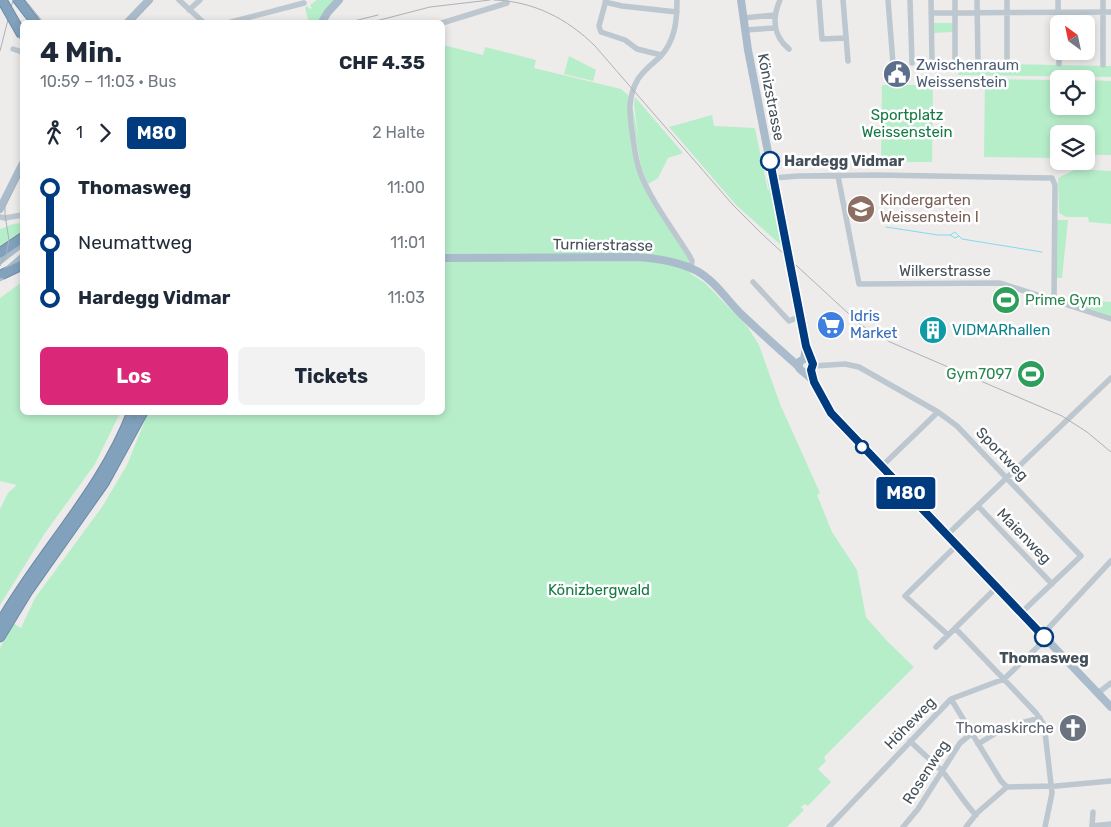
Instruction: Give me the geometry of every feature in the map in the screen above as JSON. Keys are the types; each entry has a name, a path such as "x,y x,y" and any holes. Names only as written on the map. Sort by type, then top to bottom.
{"highway":[{"path":"2,0 20,32"},
{"path":"6,0 20,22"},
{"path":"14,0 28,20"},
{"path":"18,0 33,20"},
{"path":"0,253 20,239"},
{"path":"2,276 20,267"},
{"path":"98,479 125,415"},
{"path":"0,622 22,587 98,479 118,444 131,415"},
{"path":"0,637 28,592 100,489 124,448 140,415"}],"main road":[{"path":"130,20 149,0"},
{"path":"323,20 339,0"},
{"name":"Könizstrasse","path":"741,0 773,178 801,316 806,346 806,365 814,382 831,413 1111,707"},
{"path":"0,209 20,169"},
{"path":"0,260 20,245"},
{"name":"Turnierstrasse","path":"445,258 634,257 664,260 691,268 708,278 743,315 788,356 806,365"},
{"path":"2,276 20,260"},
{"name":"Könizstrasse","path":"1100,695 1111,713"}],"street":[{"path":"179,0 201,20"},
{"path":"189,10 200,0"},
{"path":"485,9 492,0"},
{"path":"677,0 674,34 661,55 642,74 633,90 630,104 630,119 640,172 646,186 689,254 692,261 691,268"},
{"path":"780,0 775,15 775,28 784,45 789,49"},
{"path":"819,0 822,39 846,38"},
{"path":"843,0 848,61"},
{"path":"888,0 893,63"},
{"path":"910,0 912,63"},
{"path":"931,0 932,63"},
{"path":"955,0 955,64"},
{"path":"978,0 978,63"},
{"path":"1007,0 1007,64"},
{"path":"1058,0 1059,64"},
{"path":"1103,0 1103,65"},
{"path":"661,55 638,49 625,40 601,32 599,24 605,1 627,7 677,12"},
{"path":"239,20 304,3"},
{"path":"445,22 506,3"},
{"path":"931,13 1111,12"},
{"path":"743,18 775,15"},
{"path":"745,30 775,28"},
{"path":"12,49 20,51"},
{"path":"773,178 937,175 1052,178 1055,186 1054,300"},
{"name":"Wilkerstrasse","path":"838,176 859,284 995,283 1030,290 1111,319"},
{"path":"1,217 20,215"},
{"path":"753,282 789,320 801,316"},
{"name":"Sportweg","path":"806,365 845,364 859,367 938,412 965,433 1081,556 1021,613"},
{"path":"947,535 1111,378"},
{"path":"881,467 938,412"},
{"name":"Maienweg","path":"978,506 1052,584"},
{"path":"948,635 905,596 957,545"},
{"path":"1044,637 1111,561"},
{"path":"936,646 997,587"},
{"path":"955,628 1043,723 1052,793 1045,827"},
{"name":"Höheweg","path":"829,827 951,699 1004,679 1044,637"},
{"path":"1100,695 1111,683"},
{"path":"951,699 1007,788"},
{"path":"978,744 1006,727 1040,718"},
{"name":"Rosenweg","path":"903,827 918,809 960,743 972,734"},
{"path":"910,741 942,771 967,806 976,815"},
{"path":"966,827 976,815 1007,788 1111,781"},
{"path":"1093,812 1092,827 1111,824"}],"green space":[{"path":"317,0 338,0 323,20 308,20 305,8 307,6 310,9 312,8 310,5"},
{"path":"933,23 953,23 953,32 933,33"},
{"name":"Könizbergwald","path":"445,46 483,55 485,47 536,60 534,68 621,89 628,95 628,119 636,167 688,257 691,274 705,283 747,326 759,345 780,404 820,493 817,495 832,532 857,570 866,617 886,640 914,667 824,757 826,761 818,769 831,782 808,806 805,804 801,807 804,810 787,827 0,827 0,648 13,623 21,628 35,598 102,507 127,465 147,415 445,415"},
{"path":"569,56 596,70 593,81 564,74"},
{"path":"958,63 1111,66 1111,77 1095,77 1095,70 1050,70 1050,76 958,75"},
{"name":"Sportplatz Weissenstein","path":"985,79 1050,80 1050,115 1095,115 1095,80 1111,81 1111,155 1095,155 1095,125 1050,125 1050,158 984,157"},
{"name":"Sportplatz Weissenstein","path":"882,85 933,85 932,162 881,162"},
{"path":"635,97 683,153 668,158 658,178 648,184 641,167 632,114 633,109 639,140 634,105"},
{"path":"712,115 714,126 755,128 768,191 767,179 770,181 784,248 736,205 669,127"},
{"path":"1074,170 1111,171 1111,224 1089,222 1088,217 1066,217 1059,213 1058,178"},
{"path":"1056,220 1068,220 1062,278 1056,278"},
{"path":"20,223 20,234 0,248 0,229"},
{"path":"20,283 20,415 119,415 95,464 45,533 0,605 0,509 8,493 17,485 0,481 0,298"},
{"path":"1065,299 1111,302 1111,316 1065,301"}],"waterway":[{"path":"886,227 950,235 955,238 959,236 962,239 1042,252"},
{"path":"950,235 955,232 959,236"}],"tram line":[{"path":"134,20 153,0"},
{"path":"0,266 6,255 9,240 5,206 20,176"}],"railway":[{"path":"0,51 13,0"},
{"path":"25,0 41,20"},
{"path":"380,20 430,7 490,0"},
{"path":"494,0 522,4 549,13 585,36 733,205 861,325 890,342 1062,416 1087,432 1111,452"},
{"path":"358,20 378,15"}],"bus line":[{"name":"M80","path":"770,161 806,346 813,364 811,370 814,382 825,404 877,464 1044,637"}],"place":[{"name":"Zwischenraum Weissenstein","path":"897,74"},
{"name":"Hardegg Vidmar","path":"770,161"},
{"name":"Kindergarten Weissenstein I","path":"861,209"},
{"name":"Prime Gym","path":"1006,300"},
{"name":"Idris Market","path":"831,325"},
{"name":"VIDMARhallen","path":"933,330"},
{"name":"Gym7097","path":"1031,374"},
{"name":"Thomasweg","path":"1044,637"},
{"name":"Thomaskirche","path":"1073,728"}]}
